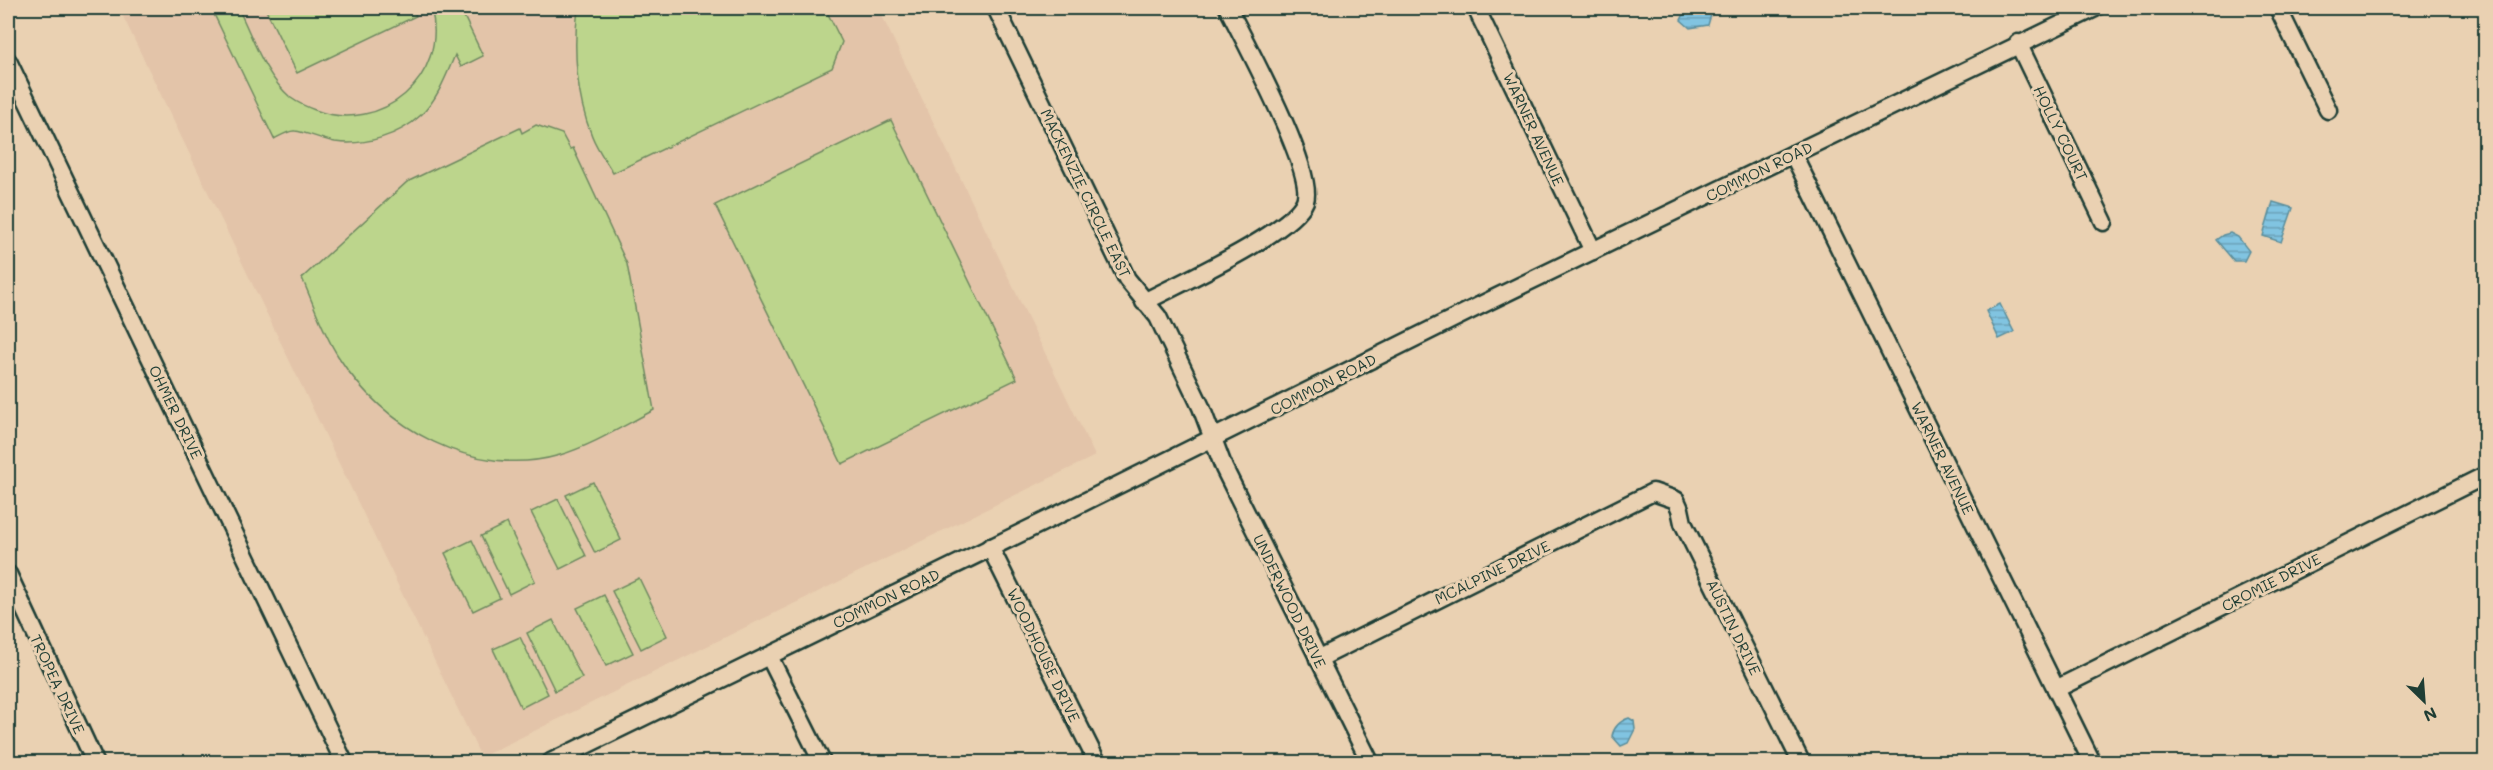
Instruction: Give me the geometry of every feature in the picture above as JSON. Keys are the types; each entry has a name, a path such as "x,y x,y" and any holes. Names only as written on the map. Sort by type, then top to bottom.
{"street":[{"name":"MACKENZIE CIRCLE EAST","path":"996,8 1127,279 1158,318 1201,407 1213,439"},
{"path":"1144,302 1271,235 1299,212 1306,200 1305,175 1290,138 1228,8"},
{"name":"WARNER AVENUE","path":"1476,8 1593,251"},
{"name":"COMMON ROAD","path":"553,762 1593,251 2095,8"},
{"path":"2278,8 2328,110"},
{"name":"HOLLY COURT","path":"2019,43 2104,222"},
{"name":"OHMER DRIVE","path":"8,61 344,762"},
{"name":"WARNER AVENUE","path":"1793,154 2092,762"},
{"name":"UNDERWOOD DRIVE","path":"1213,439 1224,468 1370,762"},
{"name":"CROMIE DRIVE","path":"2056,689 2486,475"},
{"name":"MCALPINE DRIVE","path":"1318,658 1653,492 1666,495"},
{"name":"AUSTIN DRIVE","path":"1666,495 1676,500 1683,523 1801,762"},
{"name":"WOODHOUSE DRIVE","path":"990,547 1097,762"},
{"name":"TROPEA DRIVE","path":"8,574 11,593 95,762"},
{"path":"769,656 822,762"}],"shaded area":[{"path":"119,8 878,8 1095,456 481,757"}],"green space":[{"path":"211,8 238,8 266,67 291,98 315,110 340,116 364,114 386,107 405,94 420,77 430,57 434,33 431,8 460,8 483,56 461,67 455,55 441,87 427,109 412,122 392,134 369,141 346,143 293,131 274,139"},
{"path":"265,8 412,8 416,16 297,73"},
{"path":"578,8 825,8 842,42 832,68 613,173 594,141 582,105 576,56"},
{"path":"891,120 1017,379 842,464 715,205"},
{"path":"536,125 562,134 570,149 573,148 627,264 654,410 596,441 560,455 528,461 495,460 464,454 434,442 405,426 380,405 357,382 338,356 323,328 302,278 407,182 520,128 522,133"},
{"path":"593,482 621,540 595,553 566,495"},
{"path":"558,499 586,556 560,569 531,512"},
{"path":"507,523 535,581 509,594 481,536"},
{"path":"472,540 500,598 473,611 445,553"},
{"path":"639,578 667,636 641,649 612,591"},
{"path":"604,595 633,653 606,666 577,608"},
{"path":"553,620 582,678 555,691 527,633"},
{"path":"520,637 548,694 521,708 493,649"}],"water":[{"path":"1687,8 1713,8 1708,25 1690,28 1681,20"},
{"path":"2273,202 2293,208 2281,242 2263,236"},
{"path":"2230,233 2238,237 2249,251 2244,261 2234,261 2216,240"},
{"path":"2000,304 2014,332 1999,339 1986,311"},
{"path":"1629,718 1634,721 1635,729 1628,743 1621,746 1612,736 1613,732 1618,724"}]}
